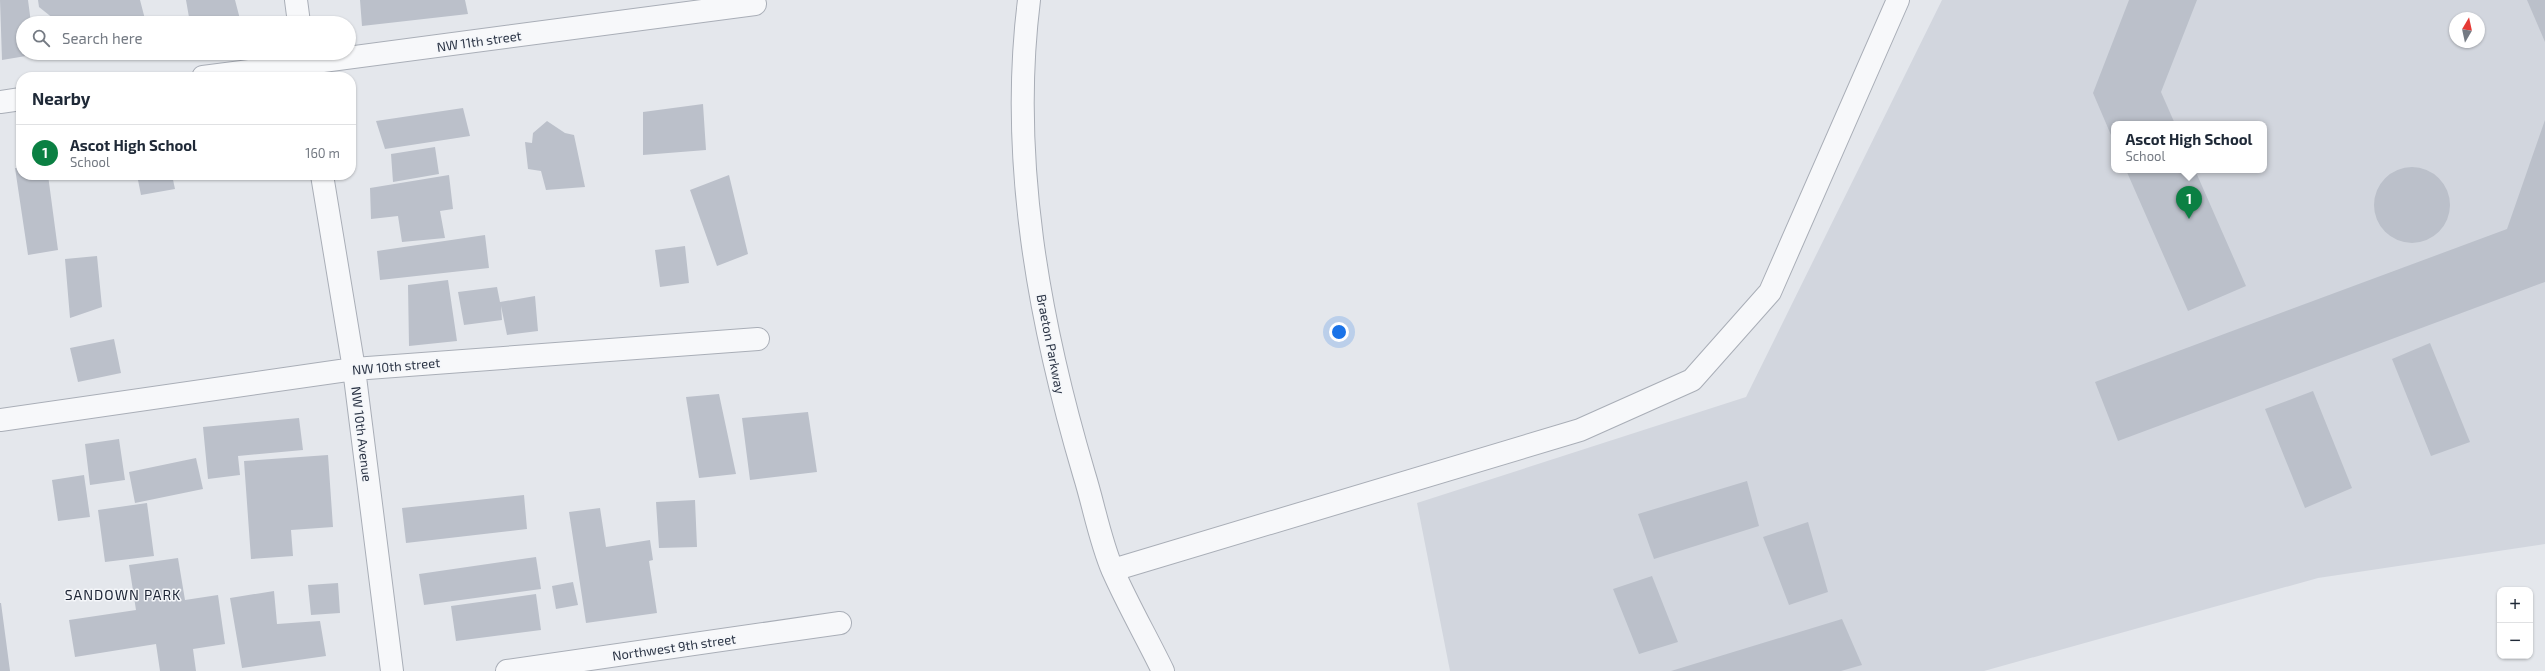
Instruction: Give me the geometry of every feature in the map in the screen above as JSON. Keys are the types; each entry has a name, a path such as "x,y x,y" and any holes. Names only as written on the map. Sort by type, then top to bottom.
{"street":[{"path":"296,0 298,16"},
{"name":"Braeton Parkway","path":"1029,0 1025,33 1023,152 1036,267 1062,400 1113,570 1163,671"},
{"path":"1113,570 1580,430 1692,380 1770,292 1898,0"},
{"name":"NW 11th street","path":"356,58 755,4"},
{"name":"NW 11th street","path":"245,72 341,60"},
{"name":"NW 10th Avenue","path":"323,180 354,369 392,671"},
{"name":"NW 10th street","path":"0,420 37,416 354,369 758,339"},
{"name":"Northwest 9th street","path":"508,671 840,623"}],"shaded area":[{"path":"1942,0 2545,0 2545,544 2318,578 1984,671 1450,671 1417,503 1746,397"}],"building":[{"path":"0,0 28,0 30,16 16,16 16,58 2,60"},
{"path":"38,0 140,0 144,16 50,16 39,7"},
{"path":"186,0 235,0 239,16 189,16"},
{"path":"360,0 465,0 468,14 362,26"},
{"path":"2129,0 2197,0 2161,92 2174,121 2111,121 2111,135 2093,93"},
{"path":"2527,0 2545,0 2545,42"},
{"path":"703,104 706,150 643,155 643,112"},
{"path":"463,108 470,136 385,149 376,121"},
{"path":"2545,120 2545,282 2118,441 2095,382 2507,229"},
{"path":"547,121 565,133 574,135 585,187 546,190 541,171 528,169 525,142 532,143 533,133"},
{"path":"435,147 439,174 393,182 391,154"},
{"path":"2412,167 2426,170 2439,178 2447,191 2450,205 2447,219 2439,232 2426,240 2412,243 2398,240 2385,232 2377,219 2374,205 2377,191 2385,178 2398,170"},
{"path":"2127,173 2196,173 2246,286 2188,311"},
{"path":"449,175 453,209 440,211 445,238 402,242 398,216 371,219 370,188"},
{"path":"729,175 748,254 717,266 690,190"},
{"path":"17,180 49,180 58,250 28,255"},
{"path":"138,180 173,180 175,189 141,195"},
{"path":"485,235 489,268 380,280 377,251"},
{"path":"685,246 689,283 660,287 655,250"},
{"path":"97,256 102,307 70,318 65,259"},
{"path":"448,280 457,341 409,346 408,285"},
{"path":"497,287 500,302 535,296 538,331 507,335 501,306 502,320 464,325 458,292"},
{"path":"114,339 121,373 78,382 70,348"},
{"path":"2430,343 2470,442 2431,456 2392,359"},
{"path":"2313,391 2352,488 2305,508 2265,409"},
{"path":"719,394 736,474 699,478 686,397"},
{"path":"808,412 817,472 750,480 742,418"},
{"path":"299,418 303,450 238,456 240,475 208,479 203,427"},
{"path":"119,439 125,480 90,485 85,444"},
{"path":"328,455 333,527 291,530 293,556 251,559 244,461"},
{"path":"196,458 203,489 135,503 129,472"},
{"path":"84,475 90,517 58,521 52,480"},
{"path":"1747,481 1759,526 1654,559 1638,514"},
{"path":"524,495 527,529 406,543 402,508"},
{"path":"695,500 697,547 659,548 656,502"},
{"path":"147,503 154,556 105,562 98,510"},
{"path":"600,508 606,547 650,540 653,560 649,561 657,613 586,623 569,512"},
{"path":"1808,522 1828,592 1789,605 1763,537"},
{"path":"536,557 541,589 424,605 419,574"},
{"path":"178,558 185,600 218,595 225,644 193,649 196,671 160,671 156,644 75,657 69,620 136,610 129,565"},
{"path":"1652,576 1678,642 1639,654 1613,589"},
{"path":"573,582 578,605 556,609 552,586"},
{"path":"338,583 340,613 311,615 308,585"},
{"path":"274,591 277,624 320,621 326,656 242,668 230,598"},
{"path":"536,594 541,630 456,641 451,606"},
{"path":"1,603 10,671 0,671"},
{"path":"1842,619 1862,665 1841,671 1671,671"}],"place":[{"name":"Ascot High School","path":"2189,219"}],"district":[{"name":"SANDOWN PARK","path":"123,595"}]}
